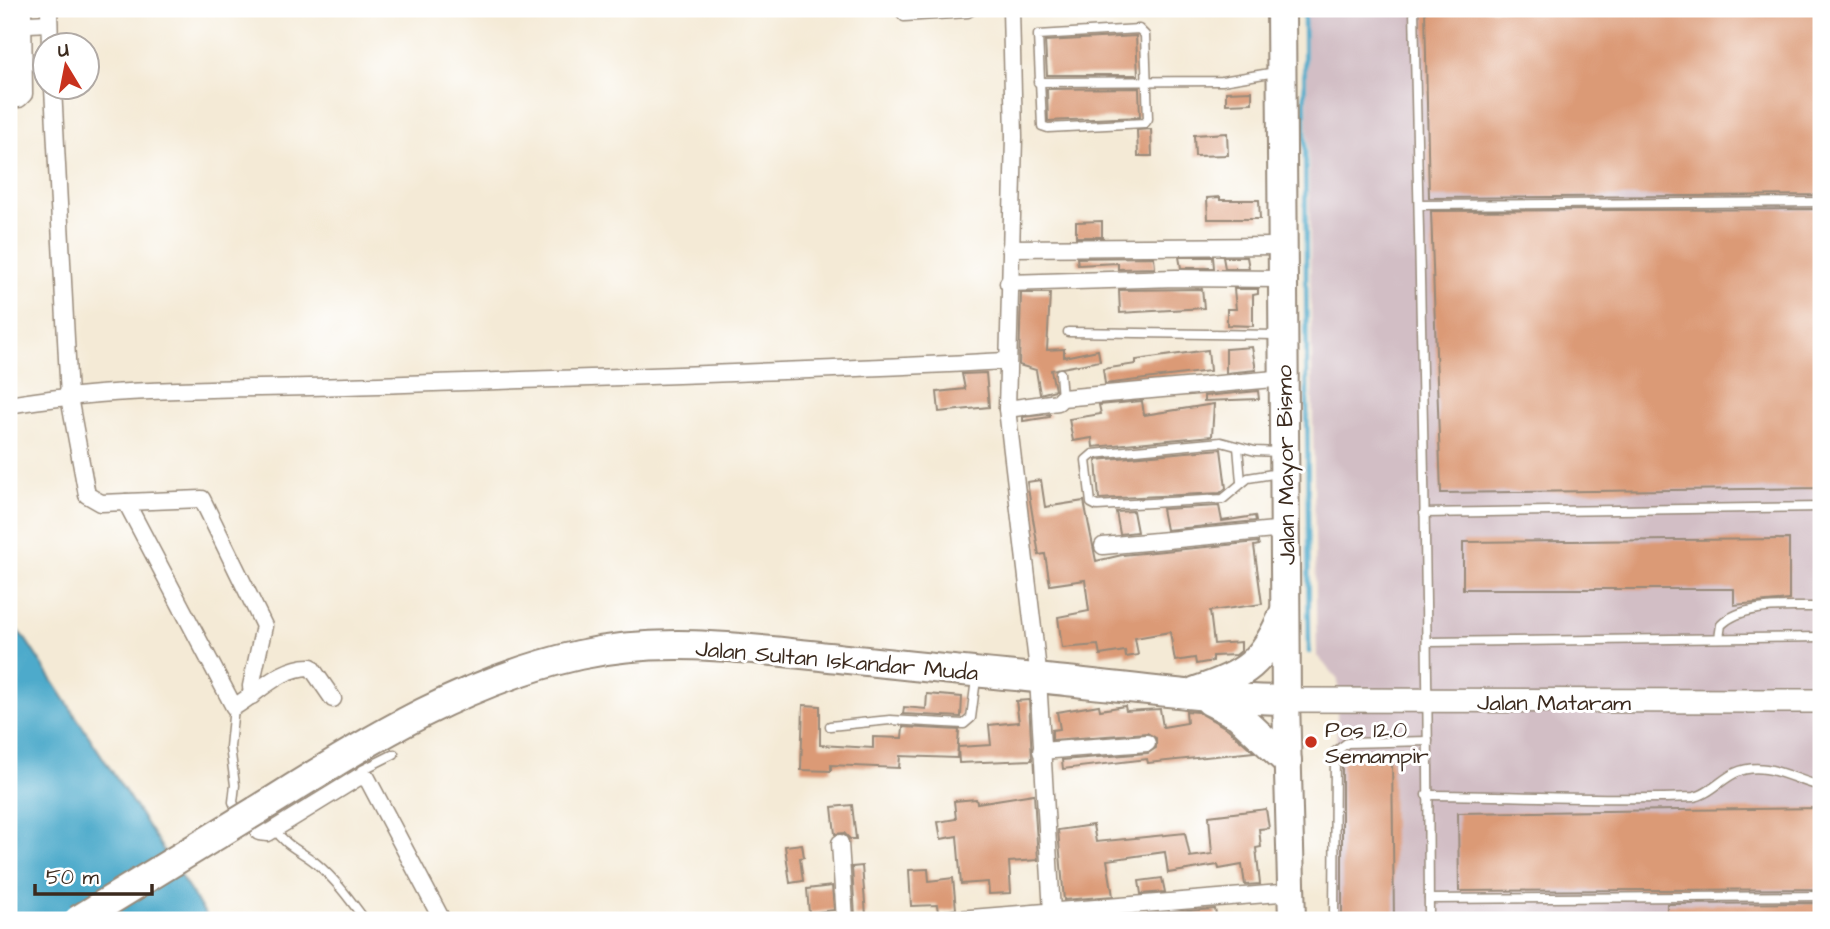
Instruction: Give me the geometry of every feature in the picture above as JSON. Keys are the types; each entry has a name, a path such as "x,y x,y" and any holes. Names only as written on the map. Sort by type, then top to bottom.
{"highway":[{"name":"Jalan Mayor Bismo","path":"1281,9 1286,700"},
{"path":"1187,694 1240,676 1253,665 1276,631 1286,606"},
{"name":"Jalan Sultan Iskandar Muda","path":"78,920 263,824 398,723 478,685 582,654 655,646 775,649 1187,694 1286,700"},
{"path":"1187,694 1218,703 1238,715 1287,761"}],"main road":[{"name":"Jalan Mataram","path":"1286,700 1429,703 1821,701"},
{"name":"Jalan Mayor Bismo","path":"1286,700 1292,920"}],"street":[{"path":"1011,9 1014,137 1008,283 1007,409 1037,678 1044,915"},
{"path":"9,99 19,99 24,94 18,19 49,16"},
{"path":"54,102 69,397 87,495 101,503 191,497 202,499 264,625 251,686 252,696"},
{"path":"1010,248 1281,246"},
{"path":"1008,283 1176,278 1282,279"},
{"path":"9,405 69,397 205,390 807,372 1006,361"},
{"path":"1007,409 1058,402 1062,398 1284,378"},
{"path":"126,502 234,707 281,675 307,667 312,667 333,699"},
{"path":"1103,547 1286,529"},
{"path":"1041,751 1147,743"},
{"path":"263,824 363,776 367,778 442,920"},
{"path":"840,843 845,920"},
{"path":"946,920 1044,915 1292,892"}],"lane":[{"path":"897,9 904,17 968,13 975,9"},
{"path":"1414,9 1428,642 1426,795 1429,920"},
{"path":"1139,29 1145,35 1148,119 1145,122 1048,128 1041,122 1038,82 1038,35 1139,29"},
{"path":"1038,82 1222,81 1282,71"},
{"path":"1419,205 1821,202"},
{"path":"1068,332 1283,335"},
{"path":"1060,373 1062,398"},
{"path":"1221,442 1285,463 1241,482 1228,496 1219,500 1097,506 1091,503 1086,460 1093,454 1221,442"},
{"path":"1238,447 1241,482"},
{"path":"1424,513 1821,507"},
{"path":"1718,638 1721,625 1738,614 1765,609 1821,607"},
{"path":"1428,642 1821,637"},
{"path":"830,726 890,720 964,724 971,718 977,672"},
{"path":"234,707 230,747 235,785 233,802 244,823 263,824 287,845 317,864 345,893 365,920"},
{"path":"1334,920 1335,752 1347,743 1428,741"},
{"path":"363,776 362,771 394,754"},
{"path":"1426,795 1698,797 1737,772 1759,769 1776,769 1797,781 1821,786"},
{"path":"1429,899 1821,896"}],"shaded area":[{"path":"1306,9 1821,9 1821,920 1332,920 1338,679 1317,656"}],"water":[{"path":"9,621 26,640 209,920 9,920"}],"building":[{"path":"1425,9 1821,9 1821,195 1429,198"},
{"path":"1136,36 1138,75 1047,75 1045,41"},
{"path":"1139,88 1140,117 1048,121 1047,89"},
{"path":"1252,91 1252,103 1226,104 1226,92"},
{"path":"1151,129 1152,156 1138,156 1137,130"},
{"path":"1227,133 1228,155 1195,156 1194,135"},
{"path":"1220,197 1220,200 1259,200 1260,219 1208,219 1207,198"},
{"path":"1821,209 1821,488 1441,493 1431,211"},
{"path":"1102,221 1102,237 1076,237 1076,222"},
{"path":"1154,257 1155,268 1118,269 1118,263 1078,265 1077,258"},
{"path":"1179,257 1213,257 1214,268 1181,268"},
{"path":"1223,257 1247,257 1249,268 1225,268"},
{"path":"1202,289 1204,308 1120,313 1119,290"},
{"path":"1234,289 1258,289 1258,294 1253,295 1253,326 1227,325 1227,309 1236,309"},
{"path":"1021,293 1050,293 1047,350 1064,349 1064,357 1098,350 1100,361 1051,370 1055,390 1040,394 1036,370 1019,365"},
{"path":"1252,347 1256,370 1226,373 1226,349"},
{"path":"1208,350 1210,371 1105,384 1103,369 1136,364 1136,360"},
{"path":"986,373 989,407 939,412 937,392 965,389 962,374"},
{"path":"1258,391 1259,399 1204,401 1204,396"},
{"path":"1142,401 1144,415 1214,404 1212,436 1093,447 1092,438 1073,441 1069,419 1101,414 1099,405"},
{"path":"1050,414 1050,417 1023,421 1023,417"},
{"path":"1221,449 1226,488 1220,493 1099,499 1096,460"},
{"path":"1041,480 1045,507 1084,501 1096,561 1122,555 1258,542 1259,545 1254,546 1262,604 1210,611 1214,644 1241,642 1241,651 1236,655 1213,656 1213,661 1196,664 1195,658 1175,661 1170,632 1135,638 1138,655 1126,657 1125,651 1100,655 1098,645 1062,648 1058,617 1089,611 1085,580 1050,585 1045,554 1039,555 1027,482"},
{"path":"1219,506 1222,521 1255,516 1256,521 1166,530 1162,509"},
{"path":"1133,511 1137,532 1120,534 1116,512"},
{"path":"1789,539 1789,600 1734,605 1734,589 1463,589 1463,542"},
{"path":"927,694 962,697 961,717 903,714 904,707 926,709"},
{"path":"1029,700 1032,760 959,763 958,747 991,745 989,725 1019,722 1016,701"},
{"path":"803,705 820,706 820,745 873,748 873,737 902,738 903,727 959,730 957,758 900,756 899,768 831,765 831,771 801,770"},
{"path":"1099,705 1100,710 1125,706 1126,711 1160,709 1163,727 1187,723 1186,711 1198,712 1228,729 1254,752 1148,763 1147,759 1063,769 1062,760 1148,753 1156,748 1156,738 1147,733 1052,740 1052,730 1060,729 1057,712"},
{"path":"1392,758 1394,920 1342,920 1342,759"},
{"path":"1034,794 1038,860 1009,862 1011,893 989,894 988,882 961,884 957,836 941,839 938,822 956,819 954,801 976,799 977,803"},
{"path":"852,805 856,839 850,839 844,833 835,834 832,807"},
{"path":"1821,808 1821,889 1459,891 1458,813"},
{"path":"1266,809 1269,828 1259,829 1261,847 1256,848 1260,884 1245,885 1242,865 1219,869 1218,865 1168,873 1165,852 1107,860 1113,896 1064,900 1058,830 1093,825 1096,842 1185,833 1190,857 1212,854 1209,816"},
{"path":"802,844 804,857 800,858 803,881 790,883 785,846"},
{"path":"862,866 866,915 855,916 852,867"},
{"path":"928,869 929,881 953,878 956,909 938,912 937,905 911,906 909,870"},
{"path":"1162,878 1165,892 1141,894 1139,881"},
{"path":"832,886 834,910 809,913 807,889"},
{"path":"1821,903 1821,920 1667,920 1667,904"},
{"path":"1215,909 1217,920 1148,920 1148,914"}],"waterway":[{"path":"1304,9 1309,652"}],"place":[{"name":"Pos 12.0 Semampir","path":"1311,742"}]}
